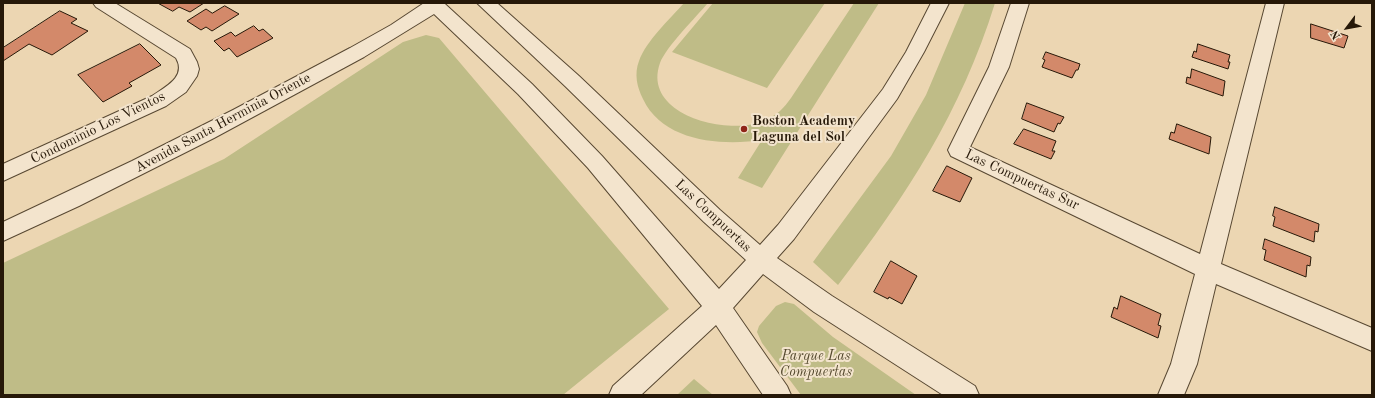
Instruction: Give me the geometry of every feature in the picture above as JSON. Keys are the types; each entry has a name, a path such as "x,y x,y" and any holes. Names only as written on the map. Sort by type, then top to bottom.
{"street":[{"name":"Condominio Los Vientos","path":"3,173 154,104 180,86 187,78 190,70 190,63 183,54 102,3"},
{"path":"435,3 556,120 672,250 718,307 778,395"},
{"name":"Avenida Santa Herminia Oriente","path":"3,232 114,180 216,129 355,53 435,3"},
{"name":"Las Compuertas","path":"486,3 572,81 706,211 762,260 823,304 966,395"},
{"path":"622,395 718,307 786,232 890,94 915,52 940,3"},
{"name":"Las Compuertas Sur","path":"1020,3 999,67 958,150 1208,269 1372,340"},
{"path":"1172,395 1184,364 1275,3"}],"green space":[{"path":"684,3 708,3 663,56 660,63 658,81 664,97 676,109 693,118 732,126 751,125 766,120 783,108 854,3 879,3 762,188 738,178 762,140 729,142 695,138 664,124 652,113 643,99 636,76 637,66 642,53 659,30"},
{"path":"713,3 825,3 767,88 672,52"},
{"path":"965,3 995,3 966,80 930,151 909,185 863,252 838,285 813,262 891,156 926,95"},
{"path":"426,35 439,38 669,309 563,395 3,395 3,263 224,159 403,42"},
{"name":"Parque Las Compuertas","path":"785,302 794,304 833,337 916,395 801,395 762,343 757,332 759,326 776,306"},
{"path":"694,379 713,395 677,395"}],"building":[{"path":"158,3 204,3 190,12 179,7 173,11"},
{"path":"225,6 239,14 212,31 206,27 201,30 187,21 206,9 212,13"},
{"path":"60,11 77,19 71,23 88,31 52,55 29,44 3,61 3,48"},
{"path":"1311,24 1348,36 1344,48 1311,38"},
{"path":"254,26 259,31 263,29 273,38 237,57 229,48 224,51 214,41 231,32 235,36"},
{"path":"140,44 161,65 129,83 132,86 103,102 78,75"},
{"path":"1198,44 1230,55 1228,69 1192,57 1194,51 1196,52"},
{"path":"1046,52 1080,64 1078,70 1076,70 1072,78 1042,67"},
{"path":"1192,69 1225,81 1223,96 1186,83 1187,77 1190,78"},
{"path":"1027,103 1064,117 1060,124 1058,123 1054,132 1022,119"},
{"path":"1177,124 1211,137 1209,154 1169,139 1171,132 1174,133"},
{"path":"1024,129 1056,141 1052,151 1055,151 1051,159 1014,144"},
{"path":"947,166 972,178 960,202 933,191"},
{"path":"1275,207 1319,224 1318,232 1315,231 1314,242 1273,226"},
{"path":"1265,239 1311,257 1310,266 1307,265 1306,277 1264,260 1266,250 1263,249"},
{"path":"891,261 917,276 902,304 889,297 888,299 874,292"},
{"path":"1121,296 1161,314 1158,325 1161,326 1158,338 1111,317 1114,307 1117,309"}],"place":[{"name":"Boston Academy Laguna del Sol","path":"744,129"}]}
